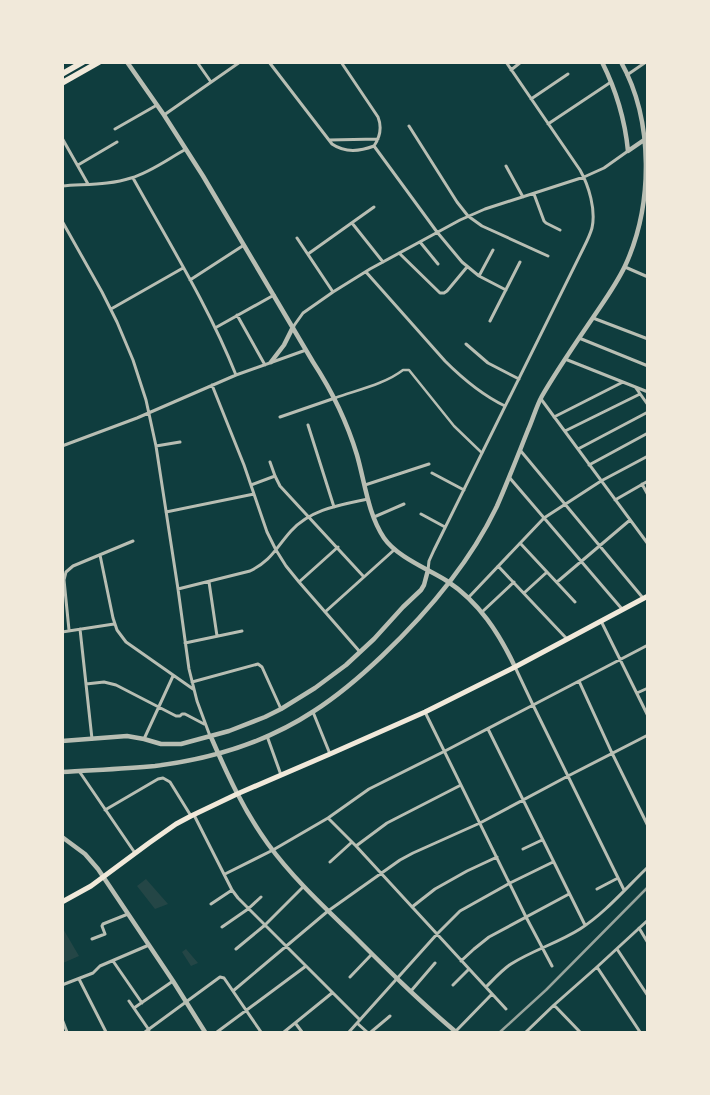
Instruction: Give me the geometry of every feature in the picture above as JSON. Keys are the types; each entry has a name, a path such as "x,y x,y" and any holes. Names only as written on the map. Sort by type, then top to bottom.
{"main road":[{"path":"62,74 83,62"},
{"path":"62,83 99,62"},
{"path":"62,902 79,894 176,824 192,815 426,712 515,667 645,597"}],"street":[{"path":"126,62 157,105 216,197 335,398 351,437 374,517 384,538 394,550 449,582 482,612 494,628 506,647 624,890"},
{"path":"197,62 212,82"},
{"path":"164,116 240,62"},
{"path":"269,62 328,140 337,147 348,150 374,146 381,128 378,117 341,62"},
{"path":"62,741 127,736 174,745 211,737 247,724 280,709 331,677 360,652 421,590 424,585 431,555 590,233 593,220 592,207 580,170 506,62"},
{"path":"511,70 521,62"},
{"path":"602,62 611,82 624,123 628,151"},
{"path":"62,772 153,766 186,761 244,745 283,729 313,712 352,683 421,616 449,582 467,558 496,506 541,399 565,359 611,292 625,267 633,247 646,198 646,140 628,75 620,62"},
{"path":"628,75 646,62"},
{"path":"531,99 568,74"},
{"path":"548,124 611,82"},
{"path":"115,129 157,105"},
{"path":"409,126 457,202 468,216 490,230 548,256"},
{"path":"62,138 88,184"},
{"path":"328,140 378,139"},
{"path":"271,362 284,345 292,327 303,312 366,272 468,216 584,178 604,168 646,140"},
{"path":"78,165 117,142"},
{"path":"374,146 437,232 467,267 479,276 506,290"},
{"path":"62,186 120,181 133,178 186,149"},
{"path":"506,166 523,197"},
{"path":"133,178 190,280 215,328 236,375"},
{"path":"534,194 546,224 560,230"},
{"path":"308,254 374,208"},
{"path":"62,221 112,309 133,360 150,413 192,682 205,724 237,794 273,850 303,886 411,992 455,1032 492,994"},
{"path":"352,223 383,262"},
{"path":"297,238 333,292"},
{"path":"420,242 438,264"},
{"path":"190,280 244,245"},
{"path":"479,276 493,250"},
{"path":"399,253 440,293 447,291 467,267"},
{"path":"490,321 520,262"},
{"path":"625,267 648,277"},
{"path":"112,309 183,268"},
{"path":"366,272 456,373 481,392 506,406"},
{"path":"215,328 274,295"},
{"path":"237,315 265,364"},
{"path":"593,318 648,339"},
{"path":"579,338 648,366"},
{"path":"466,344 488,363 519,379"},
{"path":"62,446 150,413 236,375 306,350"},
{"path":"565,359 648,392"},
{"path":"280,417 388,379 403,370 409,370 454,426 482,453"},
{"path":"554,417 623,382"},
{"path":"212,386 265,526 276,550 299,582 360,652"},
{"path":"636,387 648,405"},
{"path":"564,432 640,394"},
{"path":"541,399 648,544"},
{"path":"578,449 648,412"},
{"path":"308,425 334,507"},
{"path":"589,465 648,433"},
{"path":"156,446 180,442"},
{"path":"520,450 599,546 645,597"},
{"path":"468,598 544,518 601,481 648,456"},
{"path":"270,462 275,476 284,490 364,576"},
{"path":"365,485 429,464"},
{"path":"432,473 464,490"},
{"path":"251,485 275,476"},
{"path":"509,476 622,609"},
{"path":"615,500 648,481"},
{"path":"642,484 648,495"},
{"path":"166,512 254,494"},
{"path":"178,589 250,571 269,559 292,531 317,512 368,499"},
{"path":"374,517 404,504"},
{"path":"421,514 446,527"},
{"path":"556,582 630,520"},
{"path":"69,630 64,576 69,568 133,541"},
{"path":"520,543 575,602"},
{"path":"299,582 338,547"},
{"path":"325,612 394,550"},
{"path":"100,555 114,624 121,636 131,646 194,690"},
{"path":"498,566 567,638"},
{"path":"524,593 547,572"},
{"path":"208,582 217,636"},
{"path":"482,612 514,582"},
{"path":"600,621 648,716"},
{"path":"62,632 114,624"},
{"path":"80,629 92,739"},
{"path":"185,643 242,631"},
{"path":"225,874 273,850 328,818 369,789 648,646"},
{"path":"192,682 258,664 262,667 280,709"},
{"path":"144,739 173,676"},
{"path":"579,681 648,826"},
{"path":"86,684 104,682 116,685 178,716 185,714 205,724"},
{"path":"636,693 648,688"},
{"path":"313,712 330,754"},
{"path":"426,712 526,917 552,966"},
{"path":"488,729 585,925"},
{"path":"233,991 328,910 413,853 480,823 648,735"},
{"path":"267,736 281,775"},
{"path":"79,771 135,853"},
{"path":"105,810 158,779 163,778 170,782 192,815 238,898 332,993 367,1032"},
{"path":"356,846 387,823 462,785"},
{"path":"328,818 506,1009"},
{"path":"62,837 85,854 104,877 205,1032"},
{"path":"523,849 542,840"},
{"path":"330,862 352,842"},
{"path":"412,907 435,889 452,879 497,857"},
{"path":"349,1032 460,911 553,862"},
{"path":"486,987 510,965 585,925 648,867"},
{"path":"597,889 618,878"},
{"path":"236,949 265,925 303,886"},
{"path":"211,904 232,890"},
{"path":"461,961 489,937 570,894"},
{"path":"222,927 262,897"},
{"path":"92,939 105,934 103,924 129,914"},
{"path":"526,1032 648,920"},
{"path":"639,928 648,943"},
{"path":"62,985 93,973 100,966 112,960 149,945"},
{"path":"617,948 648,996"},
{"path":"350,977 372,954"},
{"path":"112,960 142,1003"},
{"path":"411,992 435,963"},
{"path":"217,1032 306,966"},
{"path":"597,967 640,1032"},
{"path":"453,985 469,969"},
{"path":"129,1001 149,1031 218,978 222,977 261,1032"},
{"path":"79,979 106,1032"},
{"path":"134,1008 173,981"},
{"path":"284,1032 332,993"},
{"path":"554,1005 580,1032"},
{"path":"371,1032 390,1016"},
{"path":"62,1019 65,1031"},
{"path":"296,1024 302,1032"}],"shaded area":[{"path":"146,879 168,904 155,909 137,886"},
{"path":"62,927 79,956 63,963 62,963"},
{"path":"186,949 198,963 191,966 182,952"}],"railway":[{"path":"500,1032 546,990 648,887"}]}
